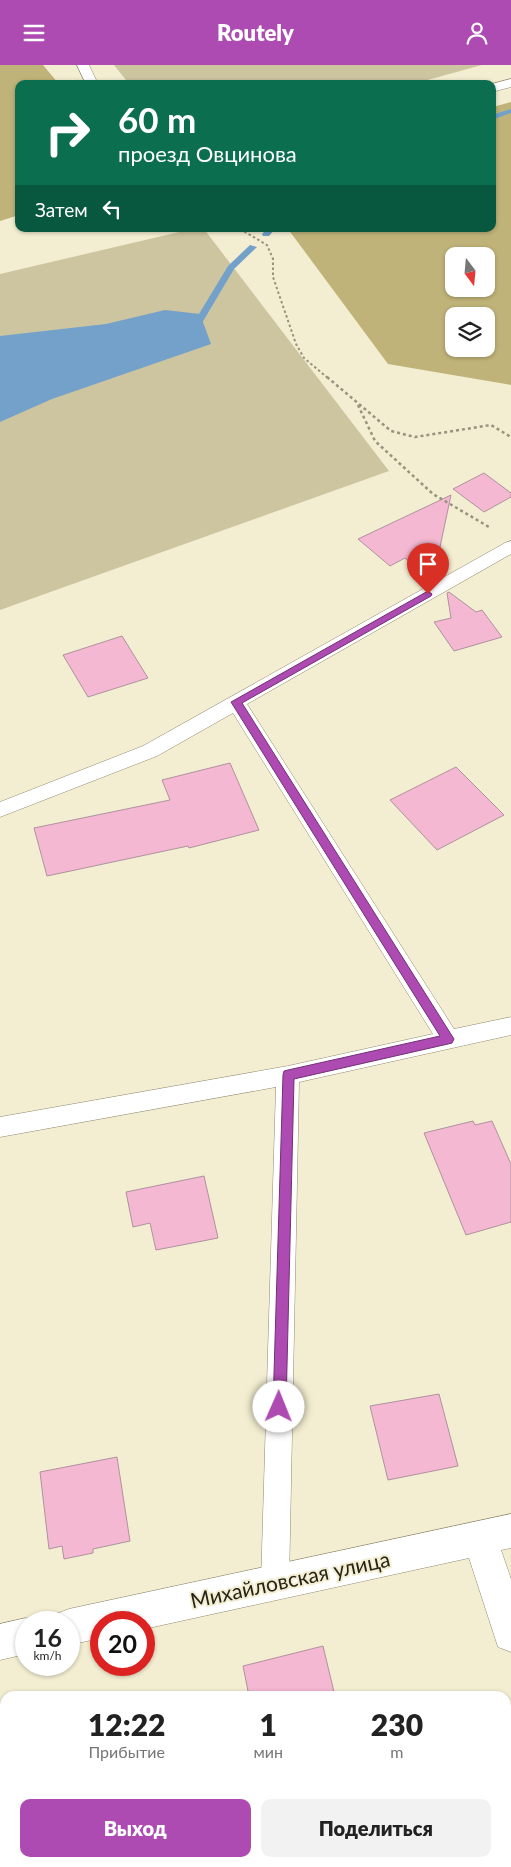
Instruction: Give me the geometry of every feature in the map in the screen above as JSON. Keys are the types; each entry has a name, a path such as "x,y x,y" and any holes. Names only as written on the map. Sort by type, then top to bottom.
{"street":[{"name":"Михайловская улица","path":"80,1625 495,1535"},
{"path":"495,1535 511,1634"},
{"path":"0,1642 15,1639"}],"lane":[{"path":"84,65 90,80"},
{"path":"496,87 511,83"},
{"path":"0,811 150,751 511,547"},
{"path":"236,702 448,1039"},
{"path":"0,1127 288,1075 511,1025"},
{"path":"274,1583 288,1075"}],"path":[{"path":"245,232 267,245 273,259 273,277 296,343 304,358 391,431 415,437 491,425 511,437"},
{"path":"357,402 375,441 433,494 496,531"}],"shaded area":[{"path":"0,65 43,65 56,80 15,80 15,216 0,221"},
{"path":"114,65 482,65 428,80 126,80"},
{"path":"511,102 511,385 388,364 290,232 496,232 496,106"},
{"path":"179,232 206,232 389,471 0,610 0,274"}],"water":[{"path":"165,310 200,314 211,344 52,399 0,422 0,336 106,324"}],"building":[{"path":"484,473 511,493 511,497 484,512 453,489"},
{"path":"451,495 440,547 410,562 405,558 390,566 358,539"},
{"path":"449,592 476,612 482,610 502,637 454,651 434,622 451,618 447,593"},
{"path":"122,636 148,678 88,697 63,655"},
{"path":"230,763 259,830 189,848 188,846 47,876 34,828 170,800 162,780"},
{"path":"456,767 504,815 437,850 390,800"},
{"path":"473,1121 475,1125 492,1121 511,1164 511,1222 466,1235 424,1133"},
{"path":"204,1176 218,1238 156,1250 150,1223 133,1227 126,1192"},
{"path":"439,1394 458,1466 388,1480 370,1406"},
{"path":"117,1457 130,1541 93,1549 93,1553 64,1559 62,1546 49,1549 40,1472"},
{"path":"323,1646 334,1691 248,1691 243,1666"}],"waterway":[{"path":"496,117 511,111"},
{"path":"188,324 199,321 231,268 253,247"}],"route":[{"path":"279,1407 288,1075 448,1039 236,702 428,594"}]}
